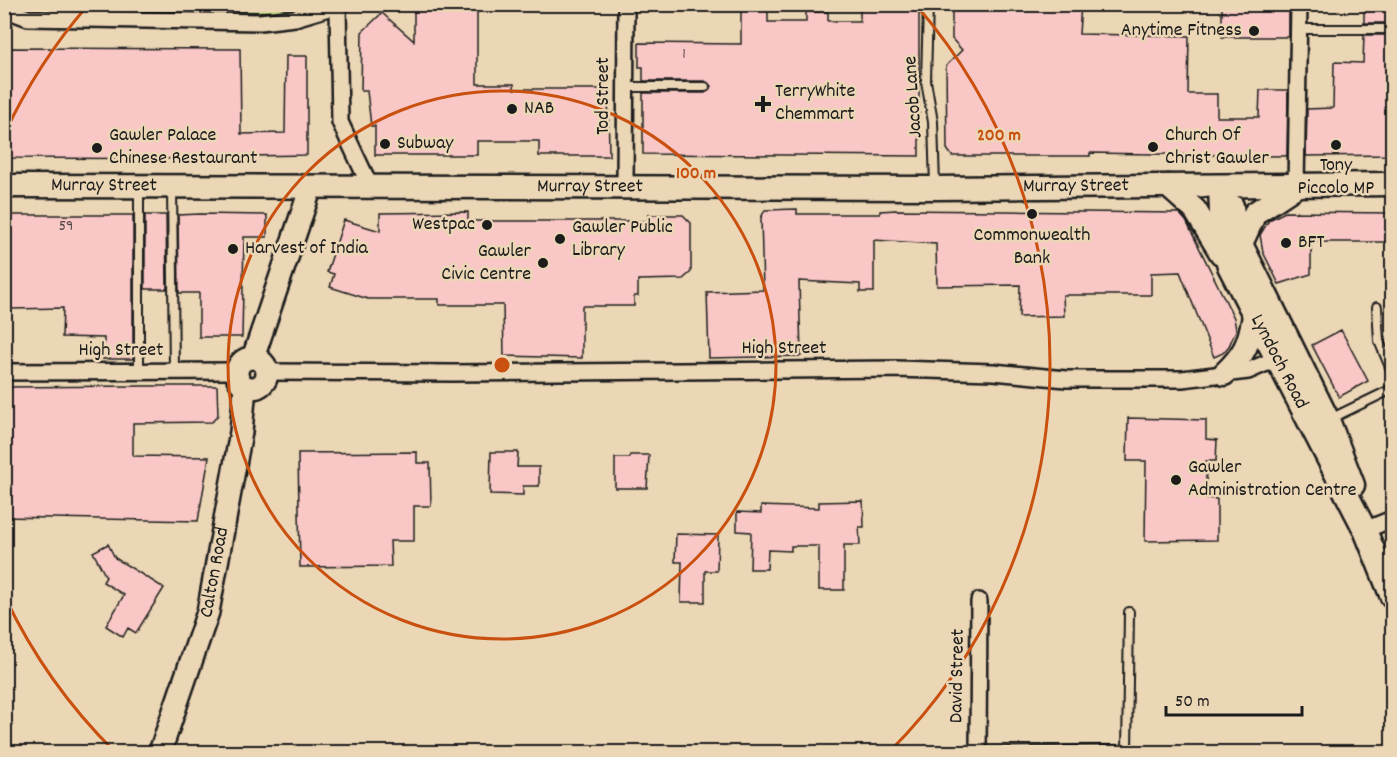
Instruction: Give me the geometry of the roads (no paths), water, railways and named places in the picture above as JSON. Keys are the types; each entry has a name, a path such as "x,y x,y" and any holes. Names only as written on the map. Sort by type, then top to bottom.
{"main road":[{"name":"Murray Street","path":"4,186 935,188 1392,184"},
{"path":"1168,186 1195,210 1229,266"},
{"name":"Lyndoch Road","path":"1226,186 1234,225 1286,356 1365,531 1392,597"},
{"name":"Lyndoch Road","path":"1226,186 1222,239 1229,266 1254,316 1286,356 1328,420 1350,474 1365,531"},
{"path":"1241,244 1256,213 1296,186"},
{"path":"241,379 241,363 260,365 311,187"},
{"path":"1224,374 1241,358 1250,339 1254,316"},
{"name":"Calton Road","path":"160,753 208,612 241,432 241,379"}],"street":[{"name":"Tod Street","path":"625,187 626,4"},
{"path":"1296,186 1299,4"},
{"path":"4,9 28,18 260,22 295,18 340,6 340,122 370,186"},
{"name":"High Street","path":"260,365 453,373 896,369 993,372 1066,379 1182,379 1248,371 1286,356"},
{"name":"High Street","path":"4,372 174,372 241,379"},
{"path":"1365,531 1392,519"},
{"name":"David Street","path":"978,752 980,601"}],"lane":[{"name":"Jacob Lane","path":"928,4 926,81 933,122 935,188"},
{"path":"1298,29 1392,29"},
{"path":"625,87 705,87"},
{"path":"139,186 139,371"},
{"path":"172,186 174,372"},
{"path":"1377,307 1379,341 1392,372"},
{"path":"1328,420 1392,389"},
{"path":"978,752 1127,750 1129,612"}],"place":[{"name":"Anytime Fitness","path":"1254,31"},
{"name":"TerryWhite Chemmart","path":"763,104"},
{"name":"NAB","path":"512,109"},
{"name":"Subway","path":"385,144"},
{"name":"Tony Piccolo MP","path":"1336,145"},
{"name":"Church Of Christ Gawler","path":"1153,147"},
{"name":"Gawler Palace Chinese Restaurant","path":"97,148"},
{"name":"Commonwealth Bank","path":"1032,214"},
{"name":"Westpac","path":"487,225"},
{"name":"Gawler Public Library","path":"560,239"},
{"name":"BFT","path":"1286,243"},
{"name":"Harvest of India","path":"233,249"},
{"name":"Gawler Civic Centre","path":"543,263"},
{"name":"Gawler Administration Centre","path":"1176,480"}]}
